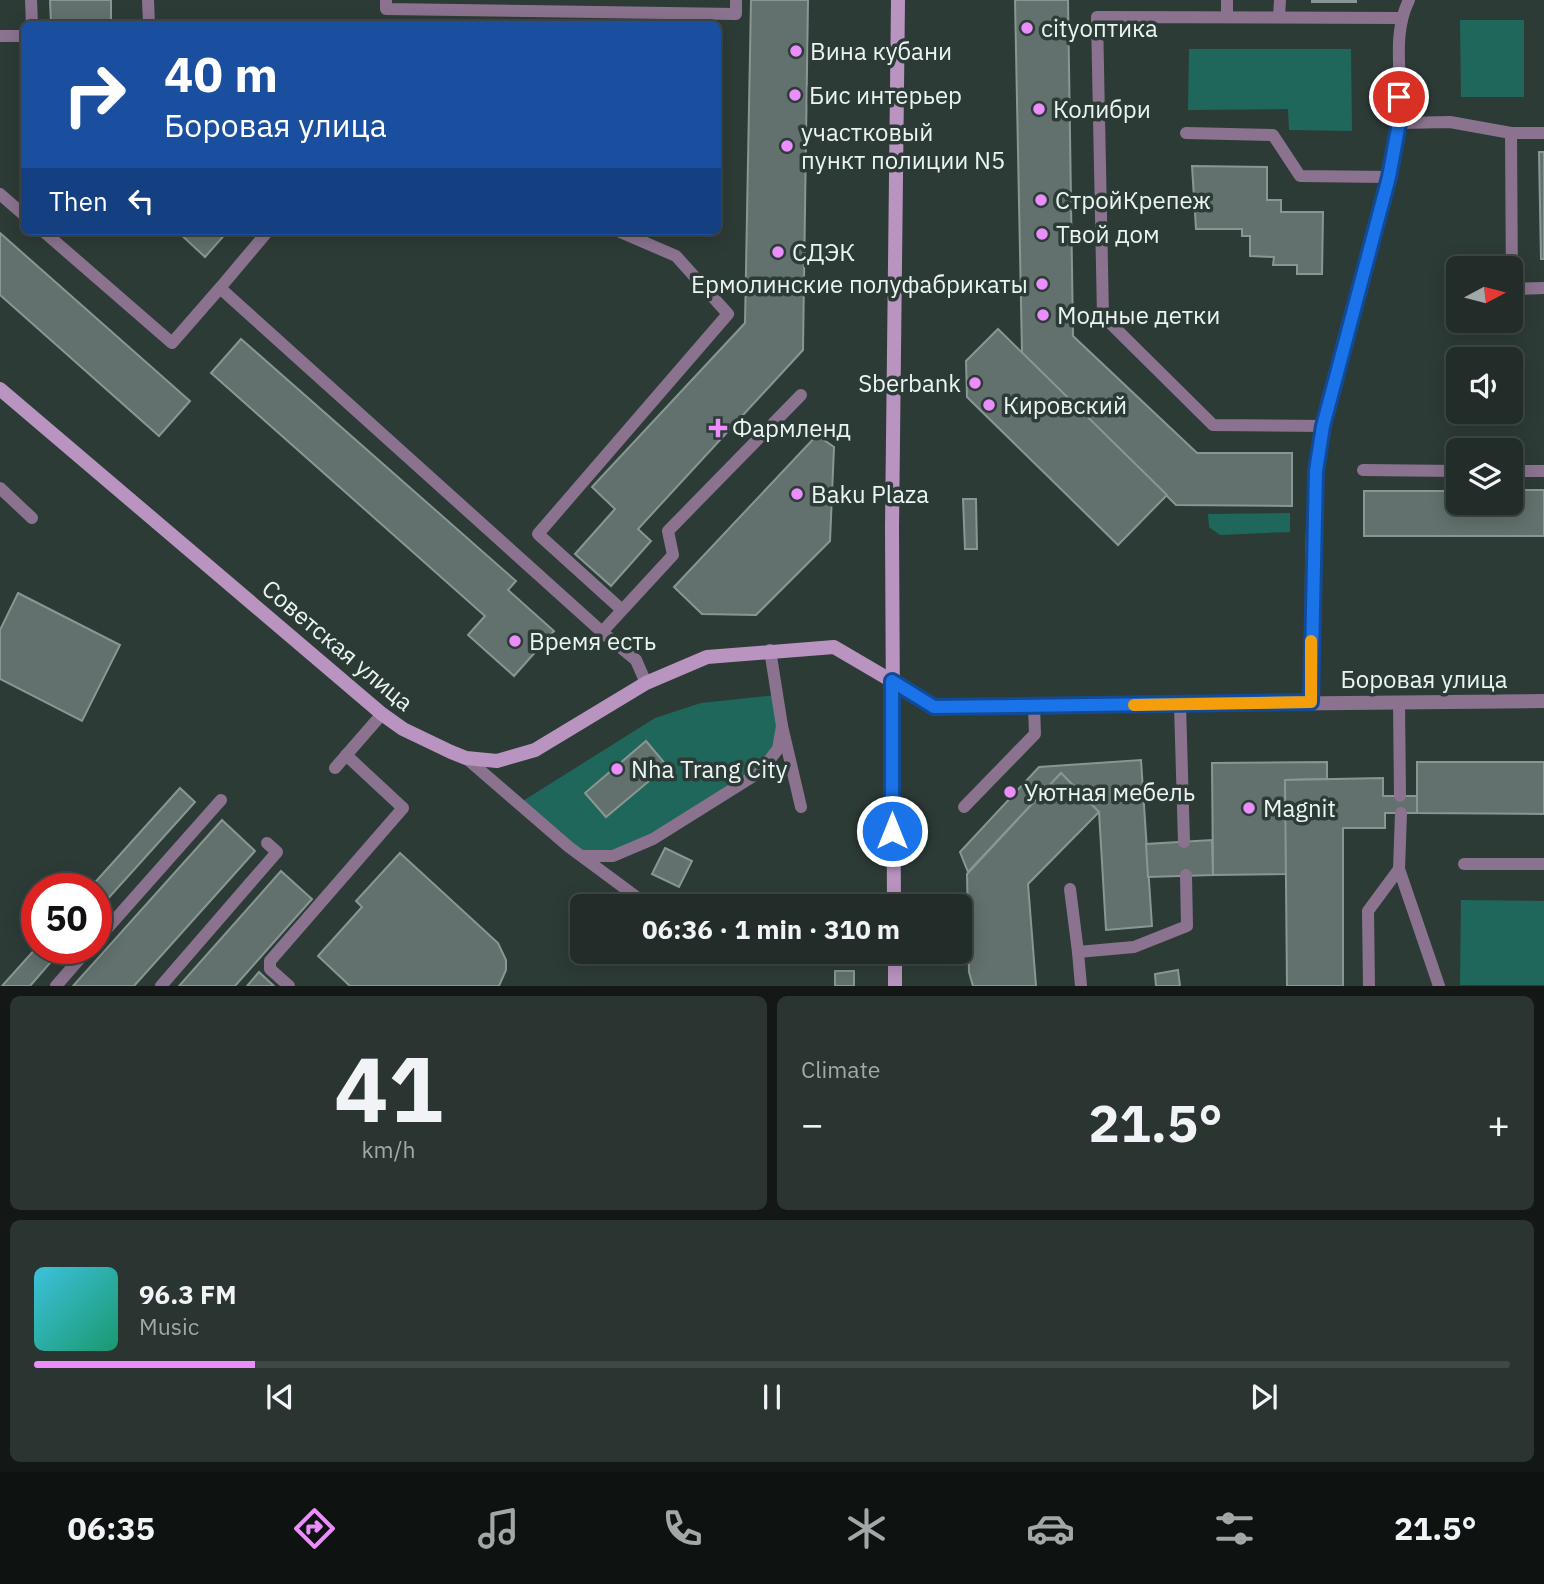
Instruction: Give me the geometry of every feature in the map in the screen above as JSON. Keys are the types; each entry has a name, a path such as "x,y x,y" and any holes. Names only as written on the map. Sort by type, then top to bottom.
{"street":[{"path":"894,894 892,681 898,0"},
{"name":"Советская улица","path":"0,389 382,714 436,746 466,758 497,761 535,750 646,683 707,657 834,647 892,681"},
{"name":"Боровая улица","path":"892,681 934,707 1544,701"},
{"path":"895,964 895,985"}],"lane":[{"path":"31,0 32,21"},
{"path":"148,0 149,21"},
{"path":"386,0 386,9 736,14 736,0"},
{"path":"1227,0 1227,16"},
{"path":"1279,17 1280,0"},
{"path":"1311,702 1316,471 1323,426 1389,177 1399,123 1400,18 1409,0"},
{"path":"1323,426 1213,425 1103,316 1097,17 1400,18"},
{"path":"0,36 21,36"},
{"path":"1399,123 1450,122 1511,133 1544,133"},
{"path":"1186,133 1273,135 1300,176 1389,177"},
{"path":"1511,133 1512,289 1544,288"},
{"path":"0,194 21,212"},
{"path":"48,235 172,343 265,235"},
{"path":"622,610 538,534 728,314 676,256 627,235"},
{"path":"220,288 636,660 646,683"},
{"path":"602,632 673,555 668,531 801,395"},
{"path":"1363,470 1446,471"},
{"path":"1523,471 1544,471"},
{"path":"0,488 32,518"},
{"path":"584,856 613,856 632,849 726,794 772,760 783,736 770,650"},
{"path":"1399,702 1400,796"},
{"path":"1180,705 1184,842"},
{"path":"964,807 1035,734 1034,707"},
{"path":"335,768 382,714"},
{"path":"782,726 801,807"},
{"path":"289,985 270,969 270,961 403,808 346,755"},
{"path":"466,758 548,830 633,894"},
{"path":"112,923 222,800"},
{"path":"1401,813 1399,869 1439,985"},
{"path":"162,985 277,852 267,843"},
{"path":"1464,864 1544,864"},
{"path":"1369,985 1368,911 1399,869"},
{"path":"1078,952 1134,947 1187,926 1186,875"},
{"path":"1070,889 1081,985"},
{"path":"56,985 75,964"}],"green space":[{"path":"1460,20 1524,20 1524,97 1461,97"},
{"path":"1189,49 1351,49 1352,131 1289,130 1288,109 1188,110"},
{"path":"1290,513 1290,532 1220,535 1209,527 1208,514"},
{"path":"777,695 782,726 772,760 632,849 584,856 518,804 655,718 701,703"},
{"path":"1461,900 1544,901 1544,985 1460,985"}],"building":[{"path":"50,0 111,0 111,21 51,21"},
{"path":"751,0 808,0 803,350 638,529 651,541 611,586 575,554 615,509 592,487 745,323"},
{"path":"1015,0 1068,0 1073,336 1197,453 1292,453 1292,506 1176,505 1022,353"},
{"path":"1356,0 1356,2 1312,2"},
{"path":"1539,152 1544,152 1544,259 1541,259"},
{"path":"1192,166 1267,167 1267,200 1281,200 1281,212 1323,212 1322,274 1297,274 1297,265 1273,265 1274,257 1250,256 1250,236 1242,236 1242,229 1196,229"},
{"path":"0,233 190,401 159,436 0,295"},
{"path":"181,235 224,235 205,257"},
{"path":"998,329 1167,495 1118,545 967,397 966,361"},
{"path":"241,339 516,581 508,590 554,631 514,676 468,635 485,616 211,373"},
{"name":"Baku Plaza","path":"817,435 834,447 830,541 756,615 702,614 674,587"},
{"path":"1523,490 1544,490 1544,536 1364,536 1364,491 1446,491 1446,515 1523,515"},
{"path":"963,499 976,499 977,549 965,549"},
{"path":"18,593 120,645 82,721 0,679 0,630"},
{"path":"646,741 667,766 606,817 585,793"},
{"path":"1141,760 1152,926 1106,930 1099,812 1061,773 968,872 960,852 1039,767"},
{"name":"Magnit","path":"1327,762 1327,779 1285,780 1287,874 1213,875 1212,763"},
{"path":"1417,762 1544,762 1544,814 1417,813"},
{"path":"1061,773 1099,812 1028,884 1036,986 973,986 969,964 972,964 972,894 967,894 967,874"},
{"path":"1383,778 1383,796 1417,796 1417,813 1385,813 1385,828 1343,828 1343,986 1287,986 1285,780"},
{"path":"180,788 195,802 112,894 112,873 103,873"},
{"path":"222,820 255,851 134,986 73,986 93,964 112,964 112,943"},
{"path":"1212,840 1213,875 1148,877 1146,844"},
{"path":"665,848 692,861 679,887 652,874"},
{"path":"400,853 498,943 506,960 506,970 499,986 350,986 318,956 362,907 356,901"},
{"path":"281,871 312,899 235,986 179,986"},
{"path":"22,964 49,964 30,986 2,986"},
{"path":"1178,970 1180,986 1156,986 1155,974"},
{"path":"835,971 854,971 854,986 835,986"},
{"path":"259,972 274,986 247,986"}],"slow traffic":[{"path":"1134,705 1311,702 1311,641"}],"place":[{"name":"cityоптика","path":"1027,28"},
{"name":"Вина кубани","path":"796,51"},
{"name":"Бис интерьер","path":"795,95"},
{"name":"Колибри","path":"1039,109"},
{"name":"участковый пункт полиции N5","path":"787,146"},
{"name":"СтройКрепеж","path":"1041,200"},
{"name":"Твой дом","path":"1042,234"},
{"name":"СДЭК","path":"778,252"},
{"name":"Ермолинские полуфабрикаты","path":"1042,284"},
{"name":"Модные детки","path":"1043,315"},
{"name":"Sberbank","path":"975,383"},
{"name":"Кировский","path":"989,405"},
{"name":"Фармленд","path":"718,428"},
{"name":"Baku Plaza","path":"797,494"},
{"name":"Время есть","path":"515,641"},
{"name":"Nha Trang City","path":"617,769"},
{"name":"Уютная мебель","path":"1010,792"},
{"name":"Magnit","path":"1249,808"}],"route":[{"path":"892,831 892,681 934,707 1311,702 1312,550 1316,471 1323,426 1389,177 1399,123 1399,97"}]}
